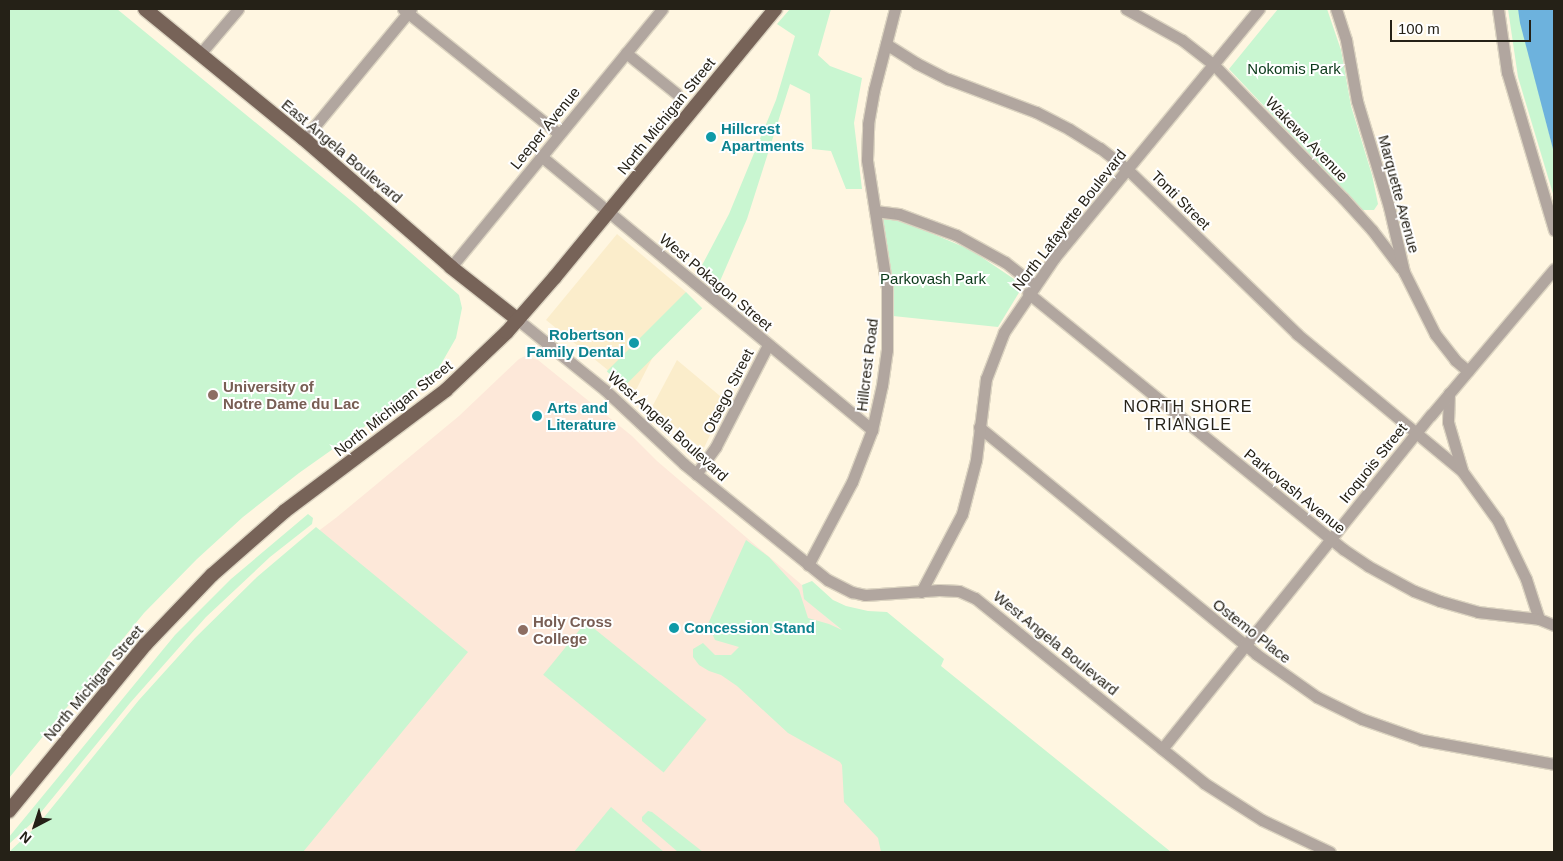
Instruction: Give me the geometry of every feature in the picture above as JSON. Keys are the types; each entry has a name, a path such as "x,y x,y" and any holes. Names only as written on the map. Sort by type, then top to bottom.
{"main road":[{"name":"East Angela Boulevard","path":"145,9 304,139 451,267 518,320"},
{"name":"North Michigan Street","path":"9,811 145,645 212,574 285,511 446,390 518,320 775,9"}],"street":[{"path":"200,54 238,9"},
{"name":"Hillcrest Road","path":"808,565 852,482 872,430 883,376 888,315 882,251 867,160 868,124 874,90 895,9"},
{"name":"Wakewa Avenue","path":"1126,9 1182,40 1213,64 1348,203 1372,230 1404,272"},
{"name":"North Lafayette Boulevard","path":"921,592 962,514 974,466 986,379 1004,332 1031,289 1259,9"},
{"name":"Marquette Avenue","path":"1336,9 1346,40 1357,100 1389,206 1404,272 1435,334 1455,360 1468,371"},
{"path":"1498,9 1507,72 1554,230"},
{"path":"304,139 407,10 559,134"},
{"name":"Leeper Avenue","path":"451,267 626,53 658,10"},
{"name":"Tonti Street","path":"886,44 916,63 948,79 1036,112 1100,148 1128,169 1297,334 1418,433"},
{"path":"626,53 676,93"},
{"name":"West Pokagon Street","path":"541,156 872,430"},
{"name":"Parkovash Avenue","path":"875,211 899,214 956,235 1004,262 1031,289 1330,539 1384,575 1414,591 1440,601 1478,612 1539,620 1554,625"},
{"name":"Iroquois Street","path":"1162,749 1330,539 1554,269"},
{"name":"West Angela Boulevard","path":"518,320 605,390 696,474 808,565 839,587 852,592 876,596 959,591 982,602 1204,783 1287,833 1330,852"},
{"name":"Otsego Street","path":"696,474 716,446 768,345"},
{"path":"1449,394 1448,422 1462,471"},
{"name":"Ostemo Place","path":"979,427 1246,646 1275,669 1317,697 1375,725 1438,744 1554,764"},
{"path":"1418,433 1462,471 1498,521 1526,579 1539,620"}],"shaded area":[{"path":"617,234 686,292 635,392 546,320"},
{"name":"Holy Cross College","path":"525,356 538,360 632,436 657,461 802,585 805,599 1104,852 12,852 280,560 337,517 459,416 519,359"},
{"path":"677,360 726,401 703,450 652,407"}],"green space":[{"name":"University of Notre Dame du Lac","path":"9,9 117,9 355,204 459,295 462,308 456,338 437,371 398,403 299,473 243,517 197,559 144,613 9,778"},
{"path":"790,9 831,9 818,55 830,66 862,78 854,123 862,189 846,189 831,151 812,149 810,94 790,84 747,219 717,288 699,271 729,214 776,100 795,36 777,24"},
{"name":"Nokomis Park","path":"1278,9 1327,9 1341,50 1351,106 1372,175 1378,204 1374,210 1362,210 1229,69"},
{"path":"1508,9 1518,9 1554,153 1554,197 1518,77"},
{"name":"Parkovash Park","path":"880,217 907,223 971,250 1014,279 1020,291 998,327 893,316 891,278"},
{"path":"686,292 702,308 623,387 607,371"},
{"path":"308,514 313,518 312,524 270,557 206,617 130,703 33,822 9,844 9,837 175,635 231,579"},
{"path":"316,527 468,652 303,852 9,852 37,826 139,700 195,638 257,577"},
{"path":"746,540 769,557 799,590 808,618 842,630 804,599 802,585 812,581 833,600 846,606 868,611 887,612 944,659 941,666 1171,852 881,852 878,838 844,802 842,765 840,762 788,733 737,686 721,675 699,665 693,657 693,649 703,643 715,655 731,655 739,647 715,640 708,624"},
{"path":"586,622 706,720 664,772 543,675"},
{"path":"611,807 664,852 574,852"},
{"path":"648,811 652,812 703,852 678,852 642,821 642,817"}],"water":[{"path":"1518,9 1554,9 1554,153 1520,23"}],"place":[{"name":"Hillcrest Apartments","path":"711,137"},
{"name":"Robertson Family Dental","path":"634,343"},
{"name":"University of Notre Dame du Lac","path":"213,395"},
{"name":"Arts and Literature","path":"537,416"},
{"name":"Concession Stand","path":"674,628"},
{"name":"Holy Cross College","path":"523,630"}],"district":[{"name":"NORTH SHORE TRIANGLE","path":"1188,416"}]}
